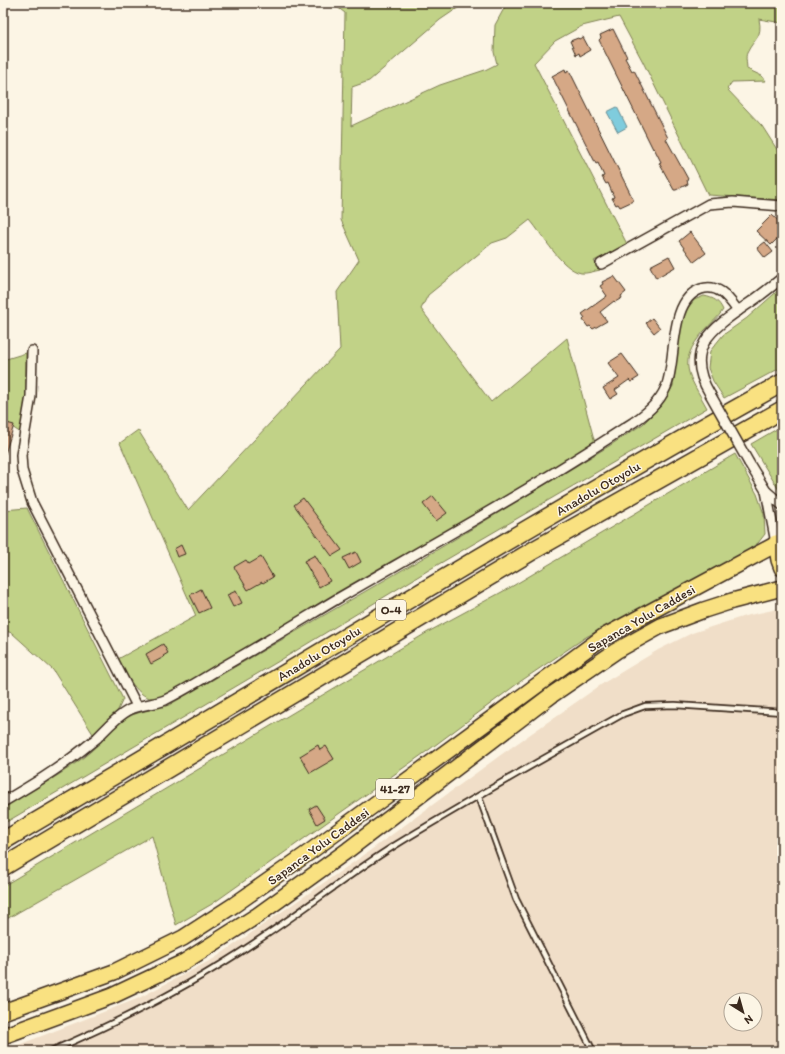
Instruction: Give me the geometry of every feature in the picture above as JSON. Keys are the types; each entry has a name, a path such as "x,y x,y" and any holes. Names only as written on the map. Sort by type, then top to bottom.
{"highway":[{"name":"Anadolu Otoyolu","path":"3,841 471,563 782,383"},
{"name":"Anadolu Otoyolu","path":"3,867 528,554 782,410"},
{"path":"779,542 779,560 782,568"},
{"name":"Sapanca Yolu Caddesi","path":"3,1012 114,972 183,938 234,906 305,856 603,637 779,542"},
{"name":"Sapanca Yolu Caddesi","path":"3,1036 112,996 184,962 258,915 348,850 552,694 616,651 661,626 732,601 782,588"}],"street":[{"path":"601,264 709,204 733,202 782,206"},
{"path":"782,278 711,332 706,339 699,360 700,374 749,463 766,490 782,505"},
{"path":"3,802 42,779 72,758 126,711 137,706 163,701 197,682 500,506 632,423 655,403 665,390 670,373 678,316 686,300 694,292 700,289 714,288 724,293 738,311"},
{"path":"32,351 31,396 21,455 22,470 26,485 32,502 137,706"},
{"path":"766,490 779,542"}],"lane":[{"path":"51,1051 89,1035 178,990 254,943 393,847 623,714 645,706 675,705 782,712"},
{"path":"479,797 516,899 593,1051"}],"shaded area":[{"path":"782,608 782,1051 3,1051 137,999 215,958 364,855 502,754 605,682 658,650 692,633 745,616"}],"green space":[{"path":"332,3 465,3 440,20 369,81 352,87 351,126 440,85 485,70 497,64 494,52 495,25 507,3 782,3 782,23 759,19 759,34 746,55 747,69 762,76 766,81 732,82 727,89 762,126 778,151 782,151 782,200 708,195 643,62 619,17 582,26 555,41 534,63 627,244 594,261 600,270 581,273 566,265 553,251 530,220 507,238 492,243 428,295 421,309 491,402 567,338 595,443 551,471 170,692 156,698 149,698 143,695 133,684 118,659 196,616 120,443 138,430 188,510 340,349 337,292 359,260 341,220 345,13"},
{"path":"782,287 782,367 724,398 713,381 708,368 710,351 723,335 747,318"},
{"path":"704,296 716,300 723,310 695,342 690,352 688,361 688,369 691,378 707,408 432,568 279,661 3,824 3,808 59,775 80,760 123,720 139,713 169,705 435,551 643,424 661,406 673,386 681,327 685,312 694,300"},
{"path":"26,353 26,396 21,433 3,421 3,360"},
{"path":"782,426 782,495 751,444"},
{"path":"735,454 757,494 764,514 765,534 758,543 736,558 586,637 521,681 430,749 212,904 176,925 152,836 3,921 3,886 428,632 511,587"},
{"path":"27,508 123,699 118,710 93,734 53,670 12,633 3,630 3,510"}],"water":[{"path":"617,107 627,127 618,132 607,112"}],"building":[{"path":"613,29 627,57 625,58 632,71 634,70 668,138 666,139 688,179 688,184 676,190 674,190 659,163 661,162 654,148 653,149 599,40 601,38 600,35"},
{"path":"583,37 590,50 580,56 579,53 576,55 570,41"},
{"path":"565,69 566,72 569,70 633,199 633,201 620,207 618,204 616,205 612,198 614,197 608,183 606,184 602,177 604,176 598,163 596,164 552,76"},
{"path":"772,215 782,224 782,234 771,245 756,231"},
{"path":"690,232 706,253 694,262 679,241"},
{"path":"765,242 773,252 765,258 757,248"},
{"path":"669,256 675,267 656,278 650,266"},
{"path":"614,276 626,292 621,296 622,298 615,302 614,301 600,312 607,321 593,329 590,326 588,327 583,320 585,318 582,314 607,296 600,286 603,284 602,282"},
{"path":"652,318 660,328 654,333 646,323"},
{"path":"622,354 639,377 631,382 629,380 615,390 618,394 610,399 603,388 619,378 608,363"},
{"path":"3,422 14,425 5,454 3,453"},
{"path":"433,496 447,513 436,521 423,504"},
{"path":"303,498 342,550 332,556 294,505"},
{"path":"181,545 185,554 177,557 174,549"},
{"path":"356,552 361,562 349,569 343,558"},
{"path":"315,555 330,581 319,587 304,561"},
{"path":"261,557 273,577 248,590 234,567 246,560 249,564"},
{"path":"201,589 210,608 199,613 190,595"},
{"path":"236,591 242,603 233,607 227,595"},
{"path":"163,644 168,653 151,664 146,654"},
{"path":"318,745 320,750 326,746 334,759 310,773 300,756"},
{"path":"316,805 325,819 317,824 309,809"}]}
